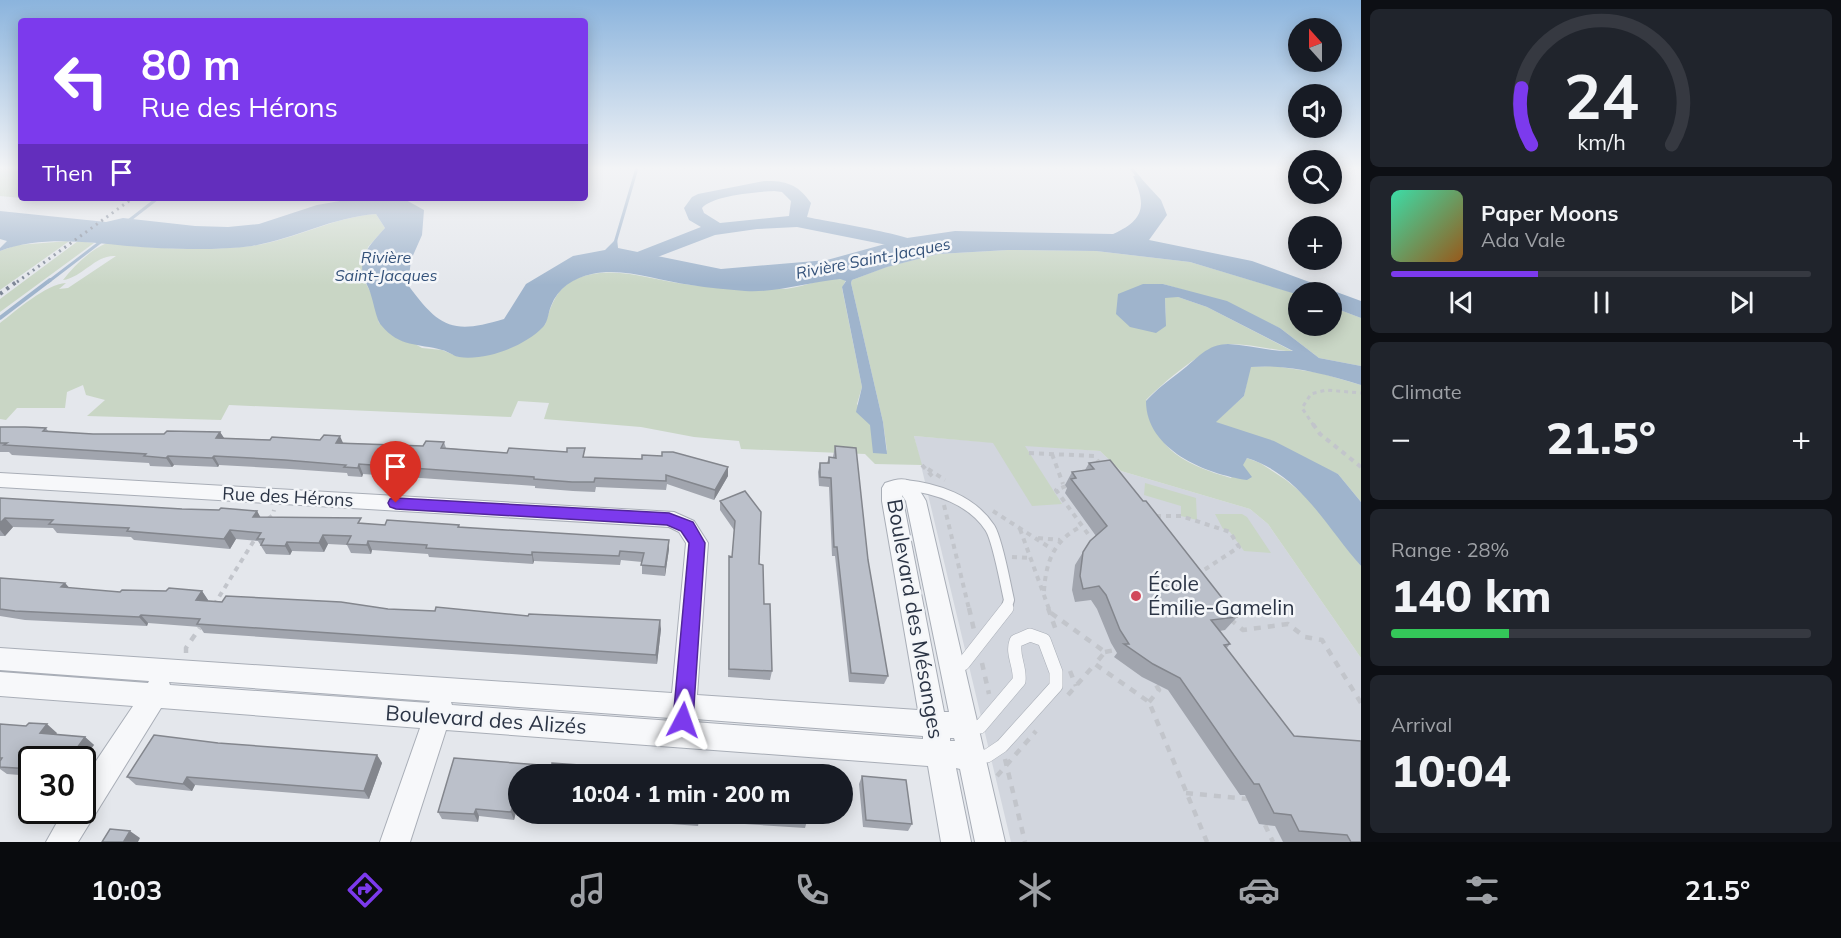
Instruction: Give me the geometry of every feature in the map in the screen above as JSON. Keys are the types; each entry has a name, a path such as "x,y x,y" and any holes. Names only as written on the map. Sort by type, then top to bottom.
{"street":[{"name":"Rue des Hérons","path":"0,480 675,520 692,531 697,543 682,734"},
{"name":"Boulevard des Mésanges","path":"956,842 892,501 892,488 900,485 910,490 916,501 990,842"},
{"name":"Boulevard des Alizés","path":"0,660 177,664 441,704 682,734 972,756"},
{"path":"96,787 154,695 177,664"},
{"name":"Boulevard des Alizés","path":"0,684 154,695 441,704 684,707 966,726"},
{"path":"395,842 441,704"},
{"path":"61,842 72,824"}],"lane":[{"path":"900,485 927,486 961,501 974,510 991,529 999,556 1009,593 1007,608 963,664 952,666"},
{"path":"966,726 980,727 1019,681 1021,672 1014,651 1016,640 1019,637 1031,635 1044,640 1056,672 1056,686 1002,746 987,756 972,756"}],"path":[{"path":"1361,393 1320,390 1310,393 1304,399 1302,408 1320,434 1361,467"},
{"path":"1029,453 1094,456 1106,471"},
{"path":"1052,453 1064,486"},
{"path":"1072,483 1056,488 1056,490 1088,534"},
{"path":"264,525 270,515 273,515 276,506"},
{"path":"944,506 974,632"},
{"path":"1152,516 1181,516 1230,532 1239,547 1191,579"},
{"path":"1044,596 1047,564 1054,546 1070,531 1082,526"},
{"path":"1020,529 1057,634"},
{"path":"210,610 258,534"},
{"path":"1036,538 1060,540"},
{"path":"999,556 1030,558"},
{"path":"1050,612 1105,652"},
{"path":"1226,615 1243,630 1288,624 1308,638 1322,640 1361,703"},
{"path":"177,664 188,651 186,648 204,620"},
{"path":"1306,632 1308,638"},
{"path":"1060,704 1105,652 1115,650"},
{"path":"981,662 991,699"},
{"path":"1095,664 1149,702 1207,842"},
{"path":"1068,665 1076,686"},
{"path":"1149,702 1159,690 1156,685"},
{"path":"992,781 1037,730"},
{"path":"1006,765 1025,842"},
{"path":"1186,793 1250,799"},
{"path":"1265,825 1273,842"}],"shaded area":[{"name":"École Émilie-Gamelin","path":"914,436 1100,451 1121,471 1250,509 1268,524 1361,658 1361,842 1011,842"}],"green space":[{"path":"376,214 385,228 368,247 362,276 374,299 379,323 422,348 442,350 459,357 545,325 560,291 571,281 592,274 620,273 691,285 778,289 829,279 846,280 842,288 862,387 857,404 887,451 883,422 852,280 886,267 938,254 1008,250 1096,251 1190,262 1288,291 1288,334 1280,328 1187,291 1163,284 1166,326 1165,297 1178,297 1207,307 1294,352 1237,344 1219,346 1185,366 1146,400 1161,438 1181,458 1206,470 1231,478 1247,458 1260,463 1286,480 1310,500 1361,566 1361,658 1268,524 1250,509 1121,471 1100,451 1025,446 1062,504 1032,506 993,443 914,436 922,465 875,464 865,454 741,449 739,441 694,437 641,427 544,419 549,403 518,401 511,417 229,405 221,420 87,416 105,400 86,395 83,385 67,392 65,408 17,408 6,420 0,419 0,323 41,293 66,283 59,289 68,288 116,256 102,258 77,275 63,280 83,259 101,246 107,243 179,249 251,246 360,216"},
{"path":"69,241 0,290 0,251 17,245"},
{"path":"78,241 94,243 0,312 0,299"},
{"path":"1342,311 1361,318 1361,366 1319,358 1290,336 1342,336"},
{"path":"1274,366 1320,373 1361,385 1361,502 1338,474 1215,422 1244,396 1250,367"},
{"path":"1145,483 1196,498 1197,520 1181,516 1181,506 1144,495"},
{"path":"1215,514 1242,514 1247,517 1271,553 1244,551 1230,532 1223,529"}],"water":[{"name":"Rivière Saint-Jacques","path":"310,207 419,207 424,210 422,235 411,260 408,285 438,318 448,324 471,326 504,319 526,284 573,256 605,250 617,238 618,248 721,269 827,260 907,238 955,231 1113,234 1137,217 1141,207 1164,207 1167,215 1149,240 1252,261 1309,282 1288,282 1288,292 1190,262 1096,251 1008,250 938,254 887,267 852,280 883,422 887,454 873,453 870,425 856,412 862,387 842,287 846,281 840,279 769,290 745,291 697,286 629,273 592,274 573,281 562,289 554,300 545,325 535,334 504,351 470,358 402,341 395,338 379,322 362,269 362,262 368,248 385,228 376,214 344,219 268,243 237,248 173,249 63,241 31,243 0,251 7,241 0,239 0,211 106,222 123,218 195,226 228,227 259,224"},
{"path":"1143,284 1163,284 1227,301 1280,328 1319,358 1361,366 1361,385 1293,368 1251,367 1244,396 1216,422 1274,441 1338,474 1361,502 1361,566 1298,489 1283,477 1247,458 1243,465 1252,477 1247,480 1214,472 1197,465 1181,457 1167,446 1156,433 1149,418 1146,401 1208,349 1228,344 1293,351 1207,307 1178,297 1165,298 1166,326 1156,333 1130,327 1116,314 1118,294"},
{"name":"Rivière Saint-Jacques","path":"1342,294 1361,301 1361,318 1342,311"}],"building":[{"path":"0,427 46,428 43,431 93,434 164,434 167,431 220,432 216,438 270,440 272,437 320,440 324,435 340,436 336,443 423,446 426,441 444,442 441,448 507,453 509,448 567,452 567,448 585,448 583,457 642,459 642,455 662,456 662,452 673,452 728,467 715,490 666,475 666,481 595,478 594,482 572,482 359,464 358,468 344,467 346,465 214,456 212,458 168,456 166,458 144,456 146,454 4,445 7,443 0,443"},
{"path":"835,446 856,448 868,560 888,676 851,673 837,547 834,547 831,478 820,477 820,463 829,463 829,457 836,458"},
{"path":"1110,460 1143,501 1146,501 1237,617 1211,620 1230,644 1224,645 1294,736 1361,741 1361,842 1351,842 1347,835 1299,831 1291,815 1274,813 1259,784 1254,784 1180,678 1153,664 1124,644 1129,644 1120,630 1106,595 1099,586 1083,589 1080,576 1083,552 1090,541 1107,526 1071,479 1076,478 1072,472 1094,469 1089,463"},
{"path":"745,491 761,512 759,564 763,565 764,604 770,604 772,671 729,669 729,556 732,557 735,521 720,501"},
{"path":"0,498 182,509 219,510 221,508 257,511 253,517 361,518 358,523 385,525 387,520 459,525 458,527 669,540 665,567 641,565 644,553 620,551 619,556 532,552 532,555 426,548 427,545 368,541 367,545 347,544 351,536 323,535 319,543 287,542 285,546 261,545 264,539 257,539 261,533 230,530 224,539 127,531 129,528 49,524 53,520 5,518 0,523"},
{"path":"0,578 65,583 61,587 120,592 122,590 166,591 169,588 202,591 196,600 222,602 226,596 341,602 388,609 435,611 436,607 528,616 529,614 660,620 656,655 197,624 200,619 15,611 0,609"},
{"path":"29,723 47,724 40,733 85,737 78,746 18,746 18,768 0,767 2,758 0,758 0,724 26,726"},
{"path":"154,735 218,743 377,755 364,791 187,777 183,784 127,777"},
{"path":"454,758 528,764 508,764 508,812 476,809 474,814 438,812"},
{"path":"862,776 906,780 912,824 866,820"},
{"path":"110,829 130,831 124,841 138,842 102,842"}],"waterway":[{"path":"127,222 146,207"},
{"path":"615,243 625,207"},
{"path":"694,207 696,216 717,229"},
{"path":"797,221 801,207"},
{"path":"634,260 711,230 757,223 797,221"},
{"path":"797,221 896,241 924,250"},
{"path":"48,282 103,240"},
{"path":"0,318 50,280"}],"railway":[{"path":"17,282 120,207"},
{"path":"0,294 19,280"}],"place":[{"name":"École Émilie-Gamelin","path":"1136,596"}],"route":[{"path":"396,503 669,519 687,526 697,543 683,720"}]}
